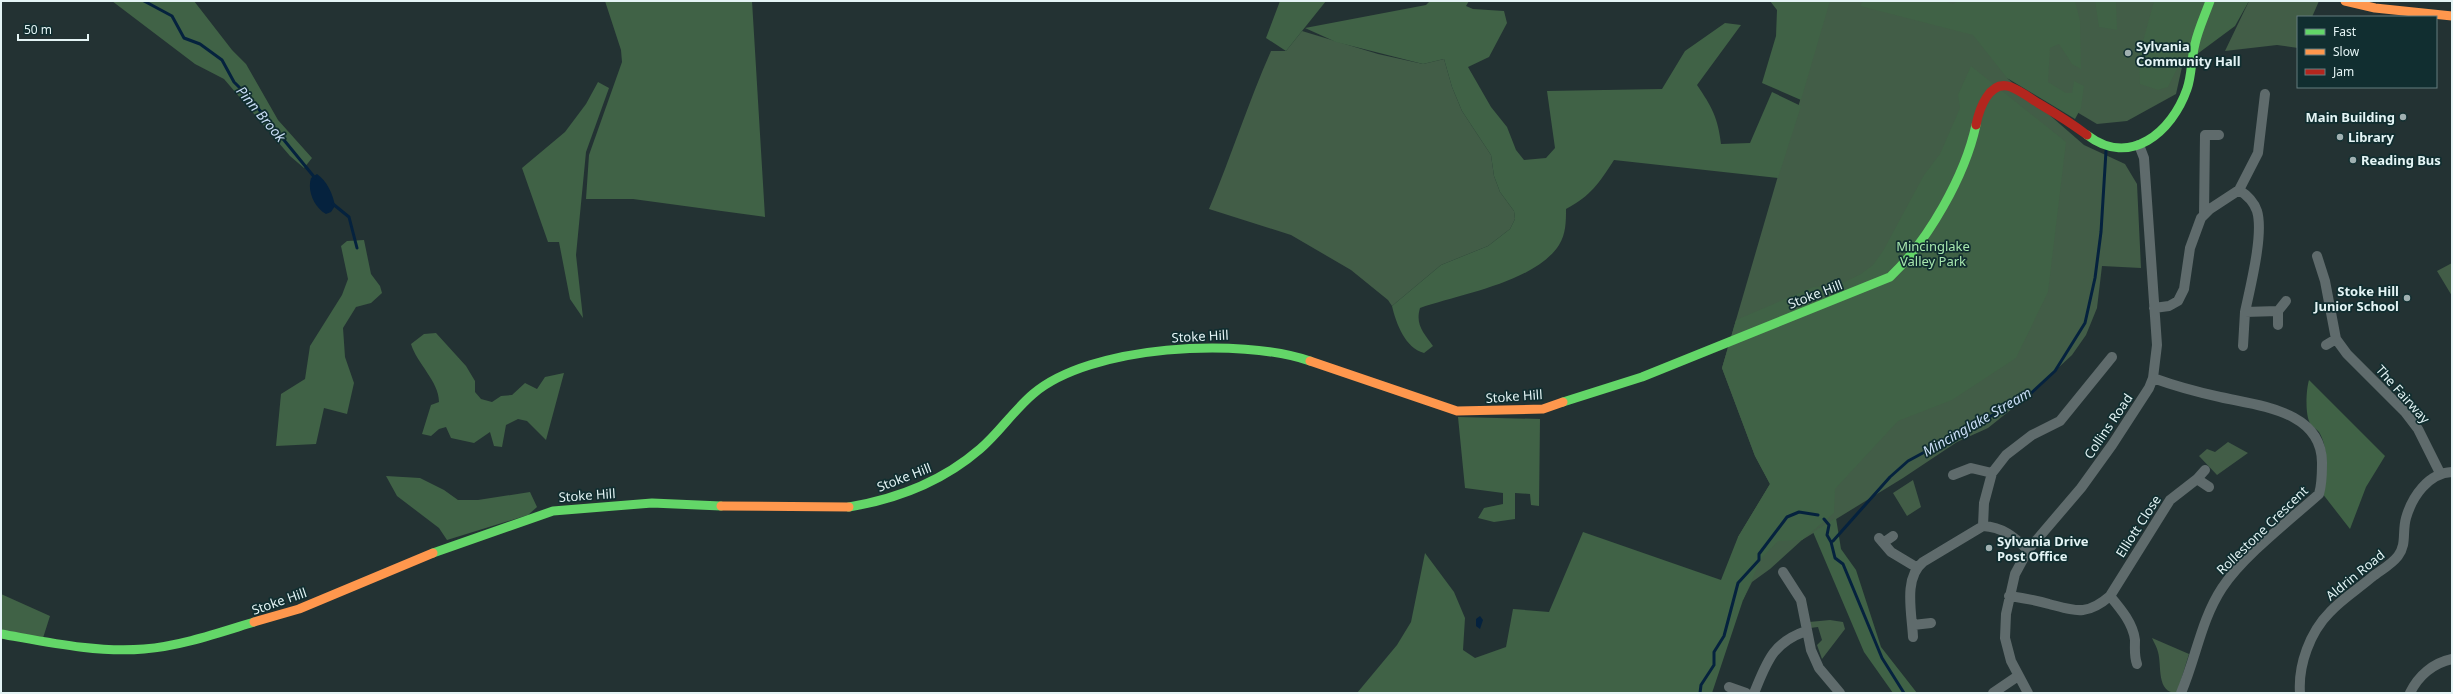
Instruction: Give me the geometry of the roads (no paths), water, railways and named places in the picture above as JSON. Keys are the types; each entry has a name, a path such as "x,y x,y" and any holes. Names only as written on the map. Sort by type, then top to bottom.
{"street":[{"name":"Stoke Hill","path":"1,634 69,646 144,649 182,643 212,636 299,609 420,558 553,511 652,503 784,508 849,507 871,503 928,484 954,469 980,449 1033,394 1050,382 1083,365 1124,356 1177,350 1242,348 1296,356 1457,411 1543,409 1642,377 1868,288 1890,276 1906,260 1937,215 1970,150 1984,99 2000,87 2009,85 2102,145 2124,149 2139,146 2156,135 2168,123 2185,94 2195,43 2210,1"},
{"path":"2344,1 2375,8 2452,16"},
{"path":"2204,214 2239,190 2258,153 2265,94"},
{"path":"2154,308 2169,306 2178,301 2184,289 2190,248 2204,214 2205,135 2219,135"},
{"name":"Collins Road","path":"2028,693 2011,661 2006,638 2006,614 2015,574 2028,550 2088,478 2149,388 2153,378 2156,345 2154,308 2144,158 2139,146"},
{"path":"2239,190 2252,203 2258,217 2255,261 2245,312 2243,346"},
{"name":"The Fairway","path":"2317,256 2325,281 2336,339 2347,354 2405,412 2418,429 2440,473"},
{"path":"2278,325 2278,311 2286,301"},
{"path":"2245,312 2278,311"},
{"path":"2326,345 2336,339"},
{"path":"1984,526 1984,503 1992,473 2012,451 2032,435 2060,421 2112,357"},
{"name":"Rollestone Crescent","path":"2153,378 2182,389 2286,414 2313,432 2323,450 2322,484 2319,494 2245,561 2222,588 2204,624 2181,693"},
{"path":"1953,475 1971,468 1992,473"},
{"name":"Elliott Close","path":"2010,596 2038,601 2067,610 2079,611 2098,606 2110,596 2170,500 2198,479 2205,470"},
{"path":"2440,473 2452,472"},
{"name":"Aldrin Road","path":"2300,693 2299,678 2308,645 2329,613 2398,556 2405,542 2405,519 2413,499 2425,484 2440,473"},
{"path":"2198,479 2209,487"},
{"path":"1913,637 1911,585 1916,568 1984,526 1995,527 2006,531 2028,550"},
{"path":"1893,536 1881,541 1904,562 1916,568"},
{"path":"1784,572 1801,600 1811,650 1819,668 1840,693"},
{"path":"2110,596 2123,611 2131,626 2135,638 2134,656 2137,664"},
{"path":"1913,625 1931,623"},
{"path":"1754,693 1768,660 1775,649 1788,638 1806,631"},
{"path":"2410,693 2424,672 2452,659"},
{"path":"1993,693 2018,676"},
{"path":"1729,687 1746,693"}],"water":[{"path":"317,174 327,184 334,201 335,206 331,212 326,214 318,207 312,198 310,188 311,178"},
{"path":"1480,616 1483,620 1480,629 1476,626 1476,619"}],"waterway":[{"name":"Pinn Brook","path":"144,1 172,16 184,38 200,44 222,60 234,82 248,96 315,178"},
{"name":"Mincinglake Stream","path":"1824,519 1829,525 1827,535 1831,542 1890,477 1908,461 2028,396 2055,371 2085,323 2095,278 2101,232 2106,151"},
{"name":"Pinn Brook","path":"333,204 349,217 357,248"},
{"name":"Mincinglake Stream","path":"1700,693 1701,685 1714,665 1714,652 1724,636 1738,583 1759,560 1759,554 1787,517 1799,512 1818,515"},
{"path":"1831,542 1835,558 1843,564 1882,658 1904,693"}],"place":[{"name":"Sylvania Community Hall","path":"2128,53"},
{"name":"Main Building","path":"2403,117"},
{"name":"Library","path":"2340,137"},
{"name":"Reading Bus","path":"2353,160"},
{"name":"Stoke Hill Junior School","path":"2407,298"},
{"name":"Sylvania Drive Post Office","path":"1989,548"}],"park label":[{"name":"Mincinglake Valley Park","path":"1933,254"}]}
